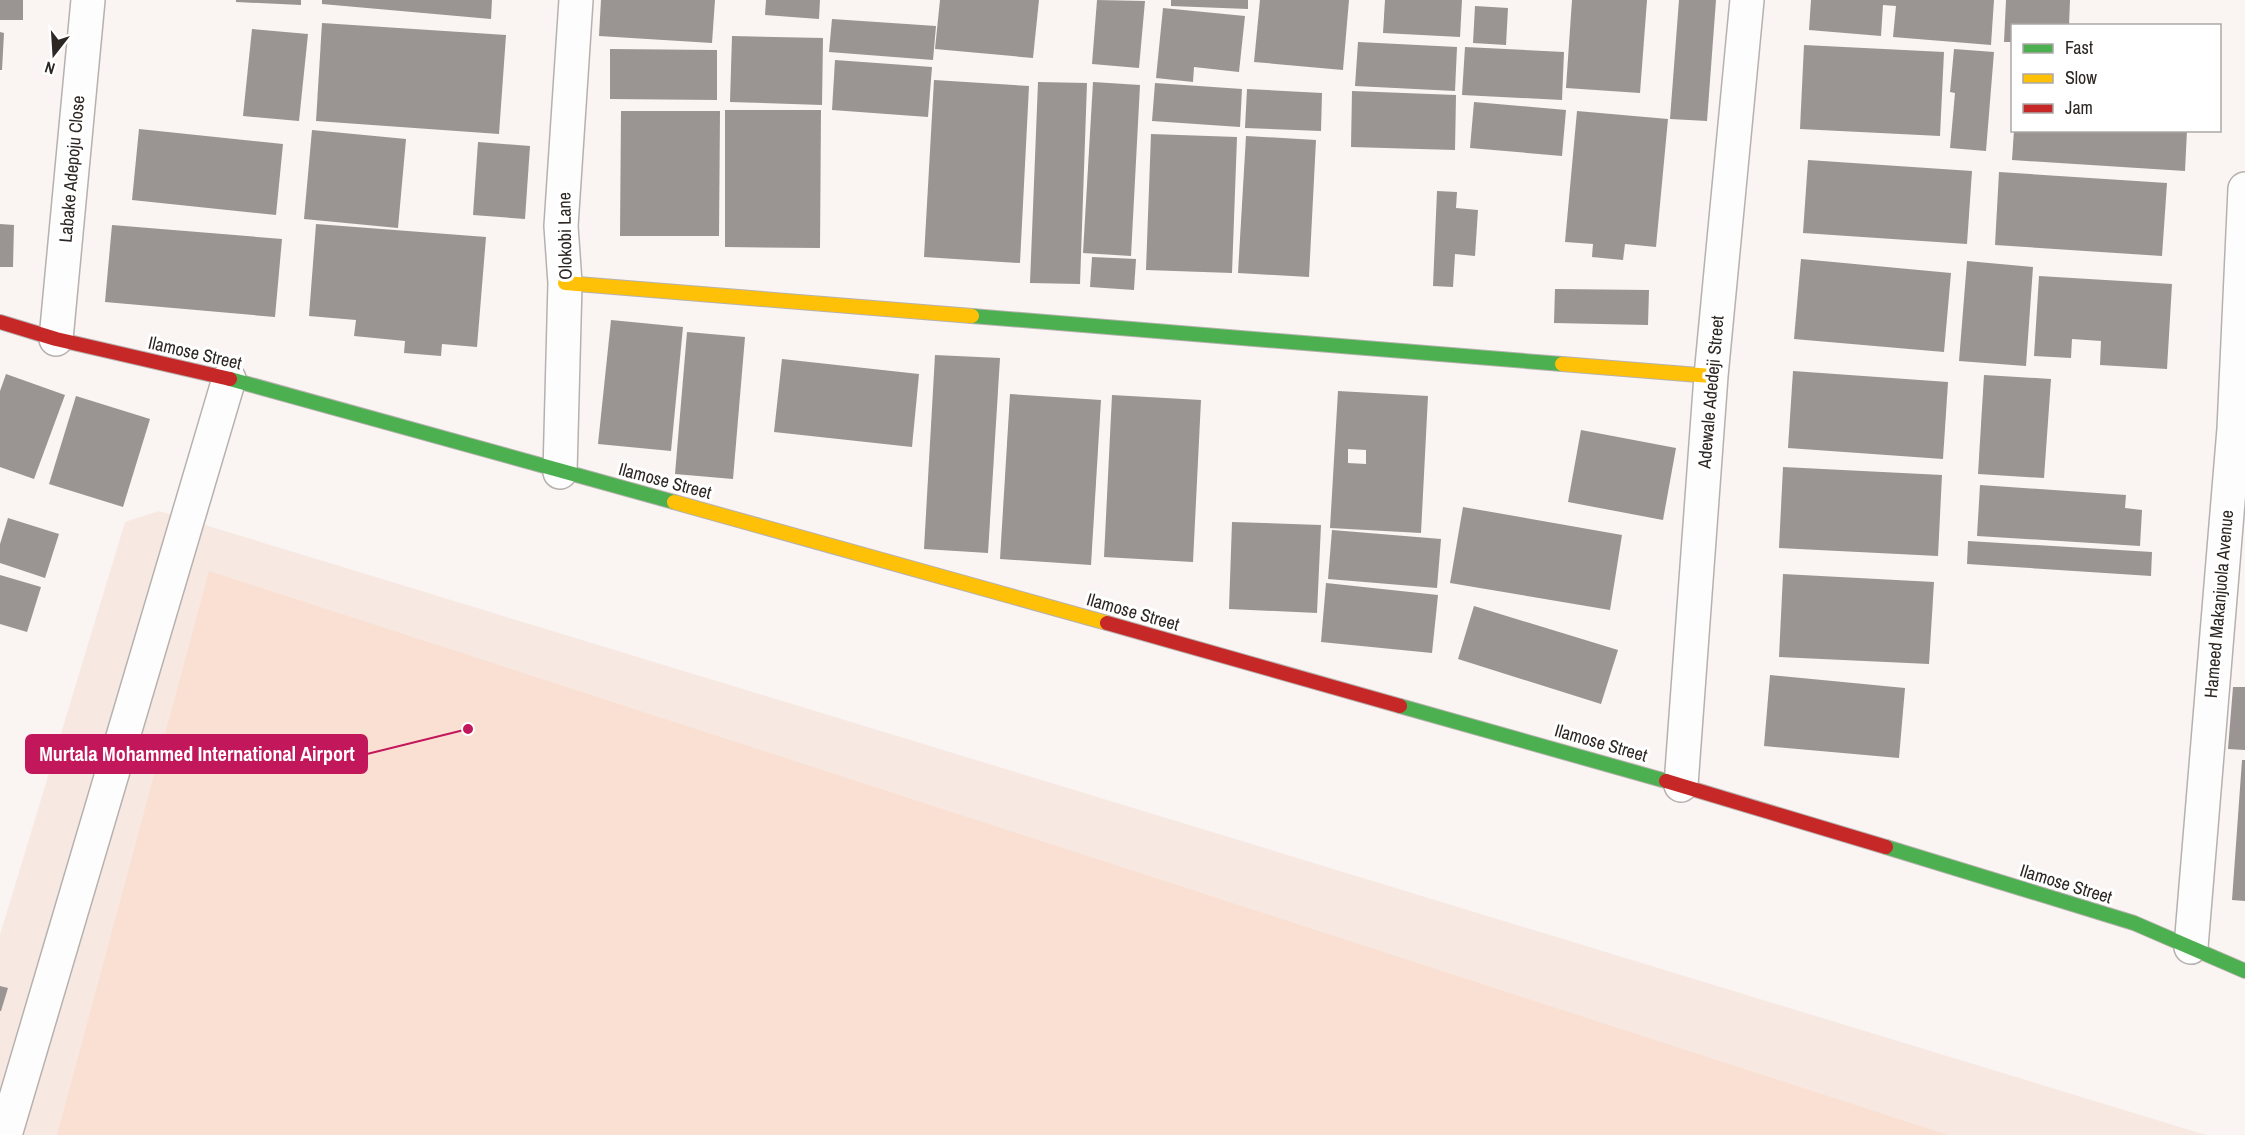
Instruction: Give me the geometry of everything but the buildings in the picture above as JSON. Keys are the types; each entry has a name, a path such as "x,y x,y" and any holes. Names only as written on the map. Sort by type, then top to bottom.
{"street":[{"name":"Labake Adepoju Close","path":"56,339 88,0"},
{"name":"Olokobi Lane","path":"560,472 565,283 561,226 576,0"},
{"name":"Adewale Adedeji Street","path":"1681,785 1711,376 1747,0"},
{"name":"Hameed Makanjuola Avenue","path":"2191,947 2240,430 2245,189"},
{"path":"565,283 1711,376"},
{"name":"Ilamose Street","path":"0,322 56,339 229,379 560,472 830,544 1681,785 2134,923 2245,971"},
{"path":"5,1135 229,379"}],"shaded area":[{"path":"159,511 2206,1135 0,1135 0,935 125,522"},
{"path":"209,571 1948,1135 57,1135"}],"traffic: fast":[{"path":"972,316 1562,364"},
{"path":"230,379 674,502"},
{"path":"1400,706 1666,781"},
{"path":"1886,847 2134,923 2245,971"}],"traffic: slow":[{"path":"565,283 972,316"},
{"path":"1562,364 1711,376"},
{"path":"674,502 1107,623"}],"traffic: jam":[{"path":"0,322 56,339 230,379"},
{"path":"1107,623 1400,706"},
{"path":"1666,781 1886,847"}],"place":[{"name":"Murtala Mohammed International Airport","path":"468,729"}]}
